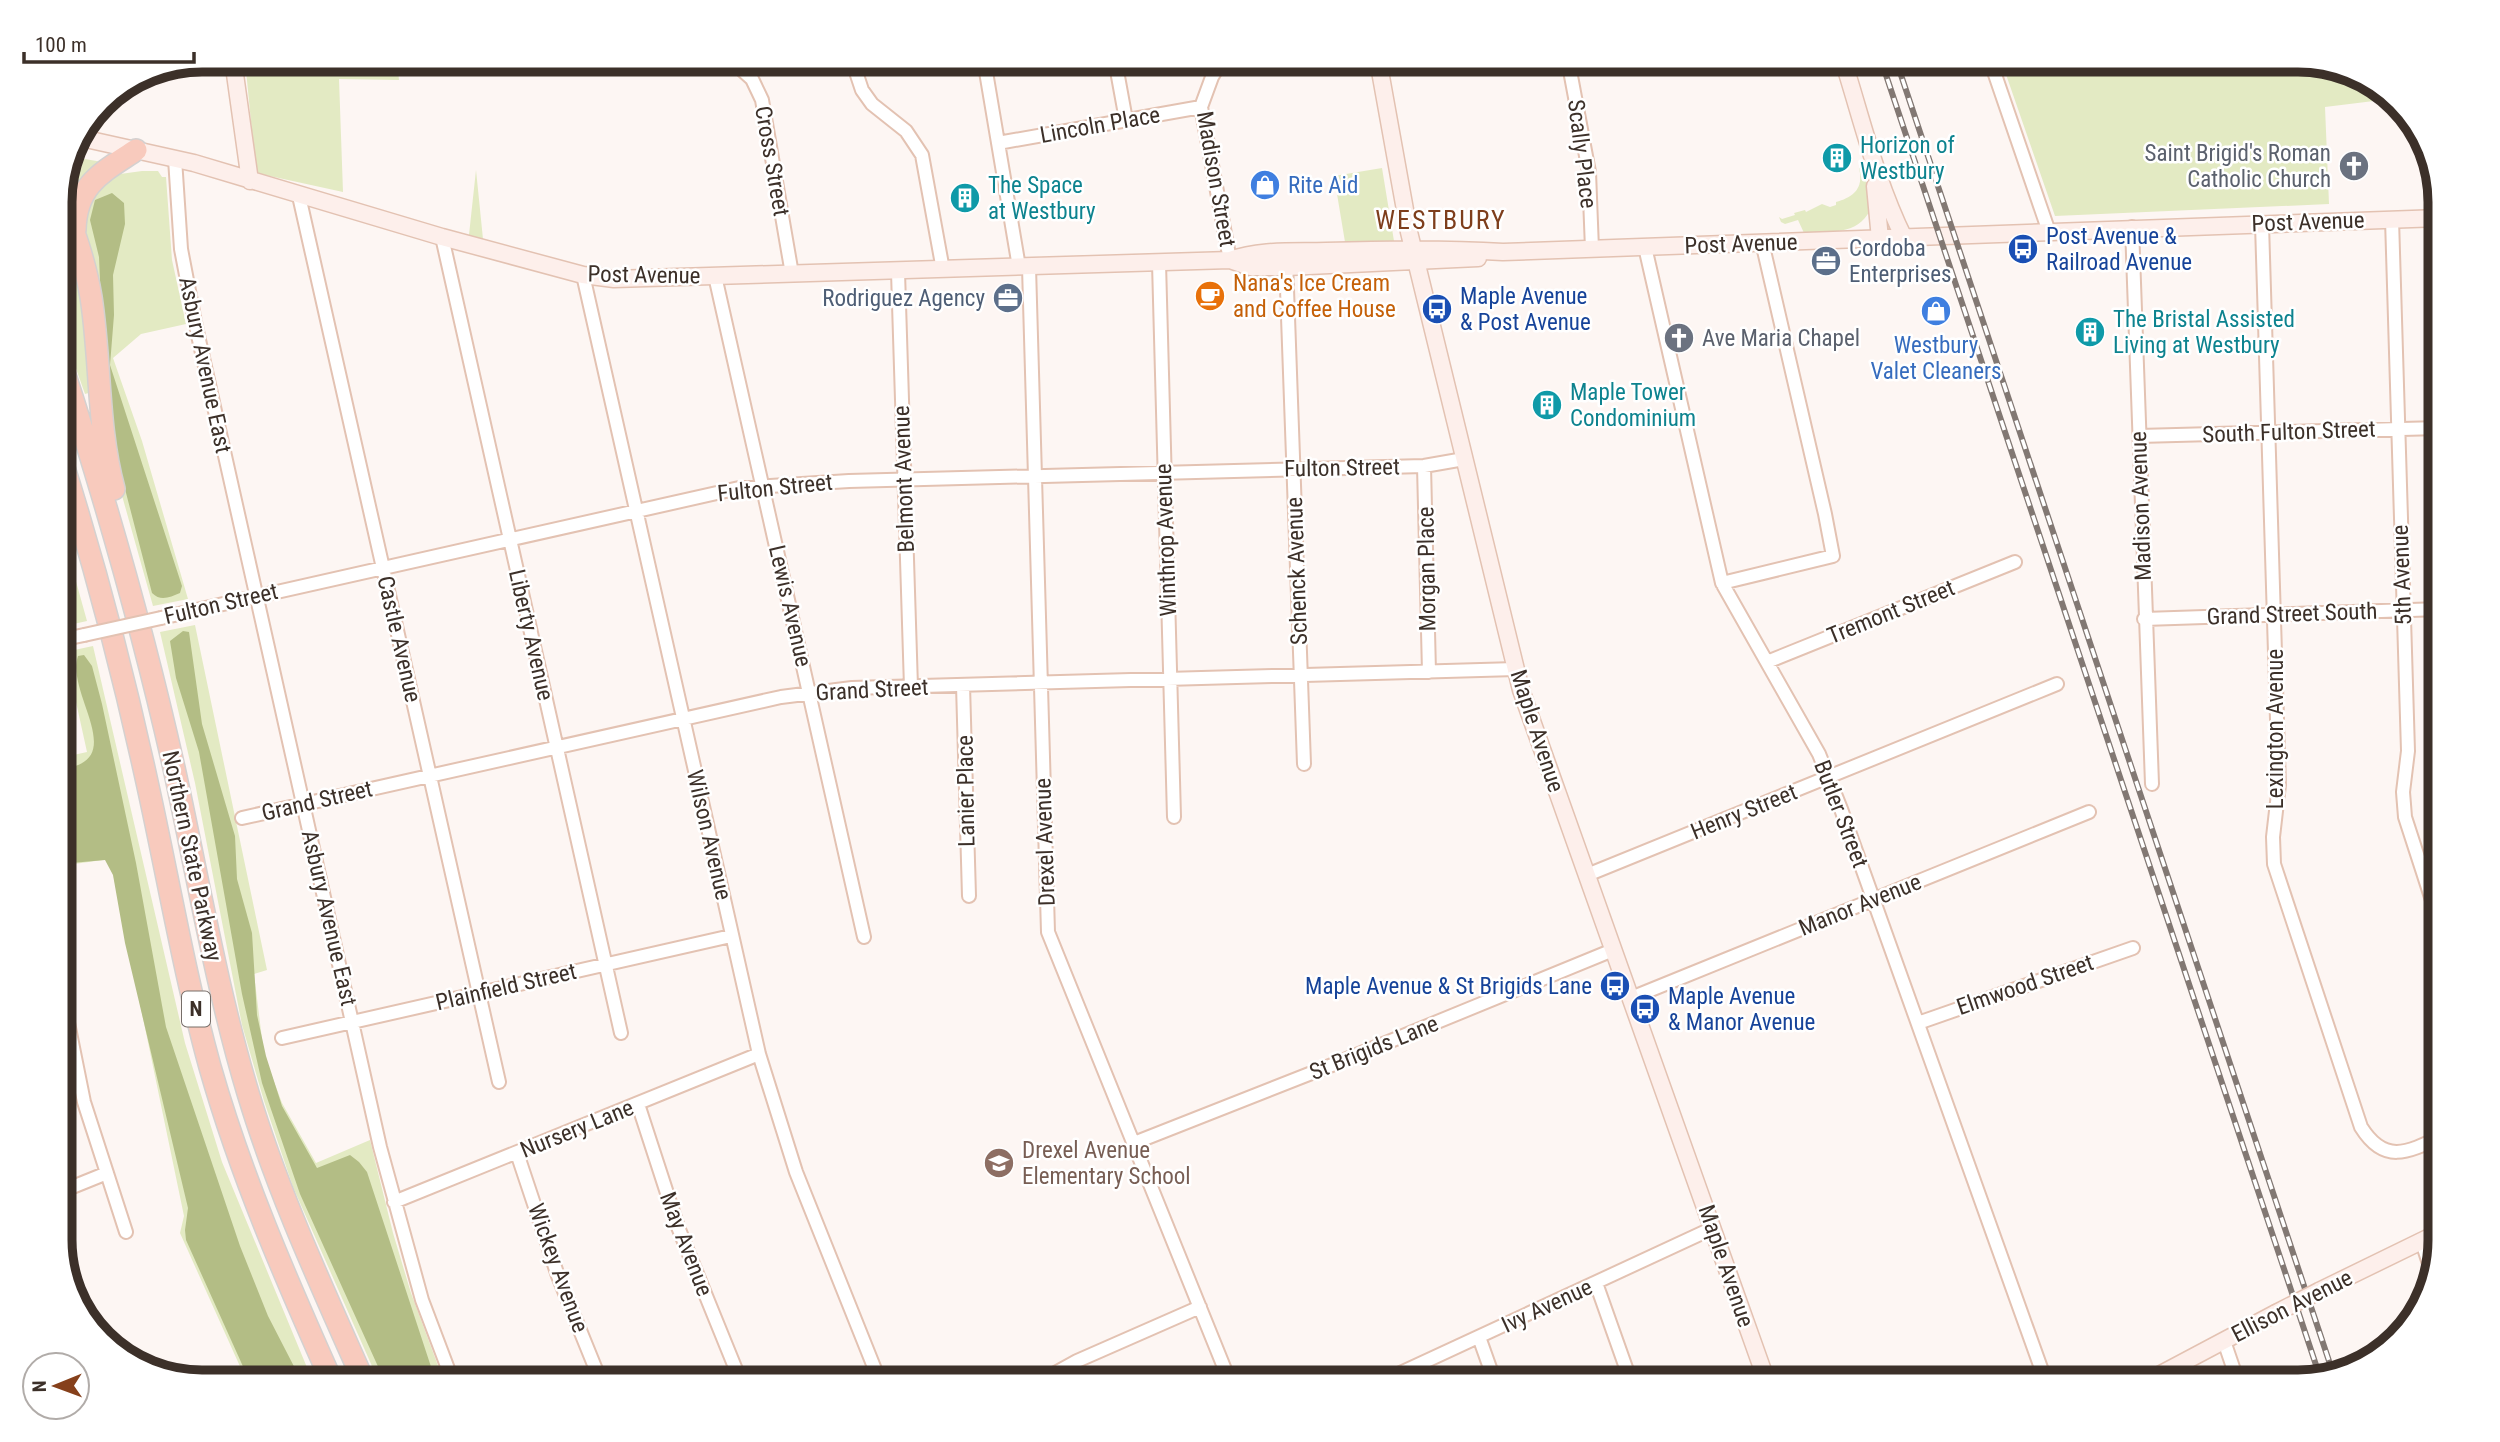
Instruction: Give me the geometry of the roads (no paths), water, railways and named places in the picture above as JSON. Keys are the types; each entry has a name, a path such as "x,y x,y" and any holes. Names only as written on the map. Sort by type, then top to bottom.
{"highway":[{"path":"76,235 77,209 87,187 98,175 136,150"},
{"path":"72,225 91,299 104,440 115,491 125,570"},
{"name":"Northern State Parkway","path":"72,399 125,570 169,745 226,1014 249,1095 289,1210 359,1370"},
{"name":"Northern State Parkway","path":"72,494 126,691 214,1079 263,1223 327,1370"}],"main road":[{"path":"235,72 250,181"},
{"name":"Maple Avenue","path":"1380,72 1414,256 1521,690 1763,1370"},
{"path":"1847,72 1872,159 1904,238"},
{"name":"Post Avenue","path":"88,140 175,159 442,237 583,275 614,279 1159,263 1230,260 1250,253 1287,260 1414,256 1481,258 1503,252 2428,218"},
{"path":"1872,159 1880,239"},
{"name":"Ellison Avenue","path":"2169,1370 2319,1291 2428,1239"}],"street":[{"name":"Cross Street","path":"744,72 752,79 762,100 792,274"},
{"path":"856,72 862,90 872,104 906,131 922,155 943,270"},
{"name":"Drexel Avenue","path":"986,72 1024,267 1034,476 1048,932 1225,1370"},
{"path":"1117,72 1126,120"},
{"name":"Madison Street","path":"1215,72 1201,107 1230,260"},
{"name":"Scally Place","path":"1570,72 1589,172 1592,249"},
{"path":"1994,72 2049,232"},
{"name":"Lincoln Place","path":"998,143 1201,107"},
{"name":"Asbury Avenue East","path":"175,159 180,249 256,596 394,1202 422,1300 448,1370"},
{"name":"Castle Avenue","path":"299,196 499,1082"},
{"name":"5th Avenue","path":"2392,219 2408,751 2403,792 2405,817 2428,888"},
{"name":"Lexington Avenue","path":"2262,224 2279,785 2273,837 2274,864 2361,1127 2375,1146 2398,1153 2411,1152 2428,1144"},
{"name":"Madison Avenue","path":"2132,227 2152,784"},
{"name":"Liberty Avenue","path":"442,237 621,1033"},
{"path":"1722,583 1833,556 1762,242"},
{"name":"Butler Street","path":"1645,247 1722,583 1819,754 2042,1370"},
{"name":"Schenck Avenue","path":"1287,260 1304,764"},
{"name":"Winthrop Avenue","path":"1159,263 1174,817"},
{"name":"Belmont Avenue","path":"898,272 911,687"},
{"name":"Wilson Avenue","path":"583,275 759,1055 796,1172 875,1370"},
{"name":"Lewis Avenue","path":"715,276 864,937"},
{"name":"South Fulton Street","path":"2139,436 2428,428"},
{"name":"Fulton Street","path":"72,638 739,488 905,479 1424,466 1464,459"},
{"name":"Morgan Place","path":"1424,466 1429,672"},
{"name":"Tremont Street","path":"1767,662 2015,562"},
{"name":"Grand Street South","path":"2144,619 2428,609"},
{"name":"Grand Street","path":"242,818 781,697 852,688 1516,669"},
{"name":"Henry Street","path":"1587,875 2057,684"},
{"name":"Lanier Place","path":"963,685 969,896"},
{"name":"Manor Avenue","path":"1631,998 2089,813"},
{"name":"Plainfield Street","path":"282,1038 731,936"},
{"name":"Elmwood Street","path":"1918,1023 2133,948"},
{"name":"St Brigids Lane","path":"1134,1143 1613,950"},
{"name":"Nursery Lane","path":"394,1202 759,1055"},
{"path":"72,1065 126,1232"},
{"name":"May Avenue","path":"638,1104 678,1227 736,1370"},
{"name":"Wickey Avenue","path":"517,1153 558,1276 596,1370"},
{"path":"72,1187 107,1173"},
{"name":"Ivy Avenue","path":"1408,1370 1713,1228"},
{"path":"2421,1242 2427,1258"},
{"path":"1596,1283 1627,1370"},
{"path":"1061,1370 1200,1307"},
{"path":"1479,1338 1491,1370"},
{"path":"2224,1341 2234,1370"}],"railway":[{"path":"1885,72 2317,1369"},
{"path":"1900,72 2331,1366"}],"place":[{"name":"Horizon of Westbury","path":"1837,158"},
{"name":"Saint Brigid's Roman Catholic Church","path":"2354,166"},
{"name":"Rite Aid","path":"1265,185"},
{"name":"The Space at Westbury","path":"965,198"},
{"name":"Post Avenue & Railroad Avenue","path":"2023,249"},
{"name":"Cordoba Enterprises","path":"1826,261"},
{"name":"Nana's Ice Cream and Coffee House","path":"1210,296"},
{"name":"Rodriguez Agency","path":"1008,298"},
{"name":"Maple Avenue & Post Avenue","path":"1437,309"},
{"name":"Westbury Valet Cleaners","path":"1936,311"},
{"name":"The Bristal Assisted Living at Westbury","path":"2090,332"},
{"name":"Ave Maria Chapel","path":"1679,338"},
{"name":"Maple Tower Condominium","path":"1547,405"},
{"name":"Maple Avenue & St Brigids Lane","path":"1615,986"},
{"name":"Maple Avenue & Manor Avenue","path":"1645,1009"},
{"name":"Drexel Avenue Elementary School","path":"999,1163"}],"district":[{"name":"WESTBURY","path":"1441,220"}]}
